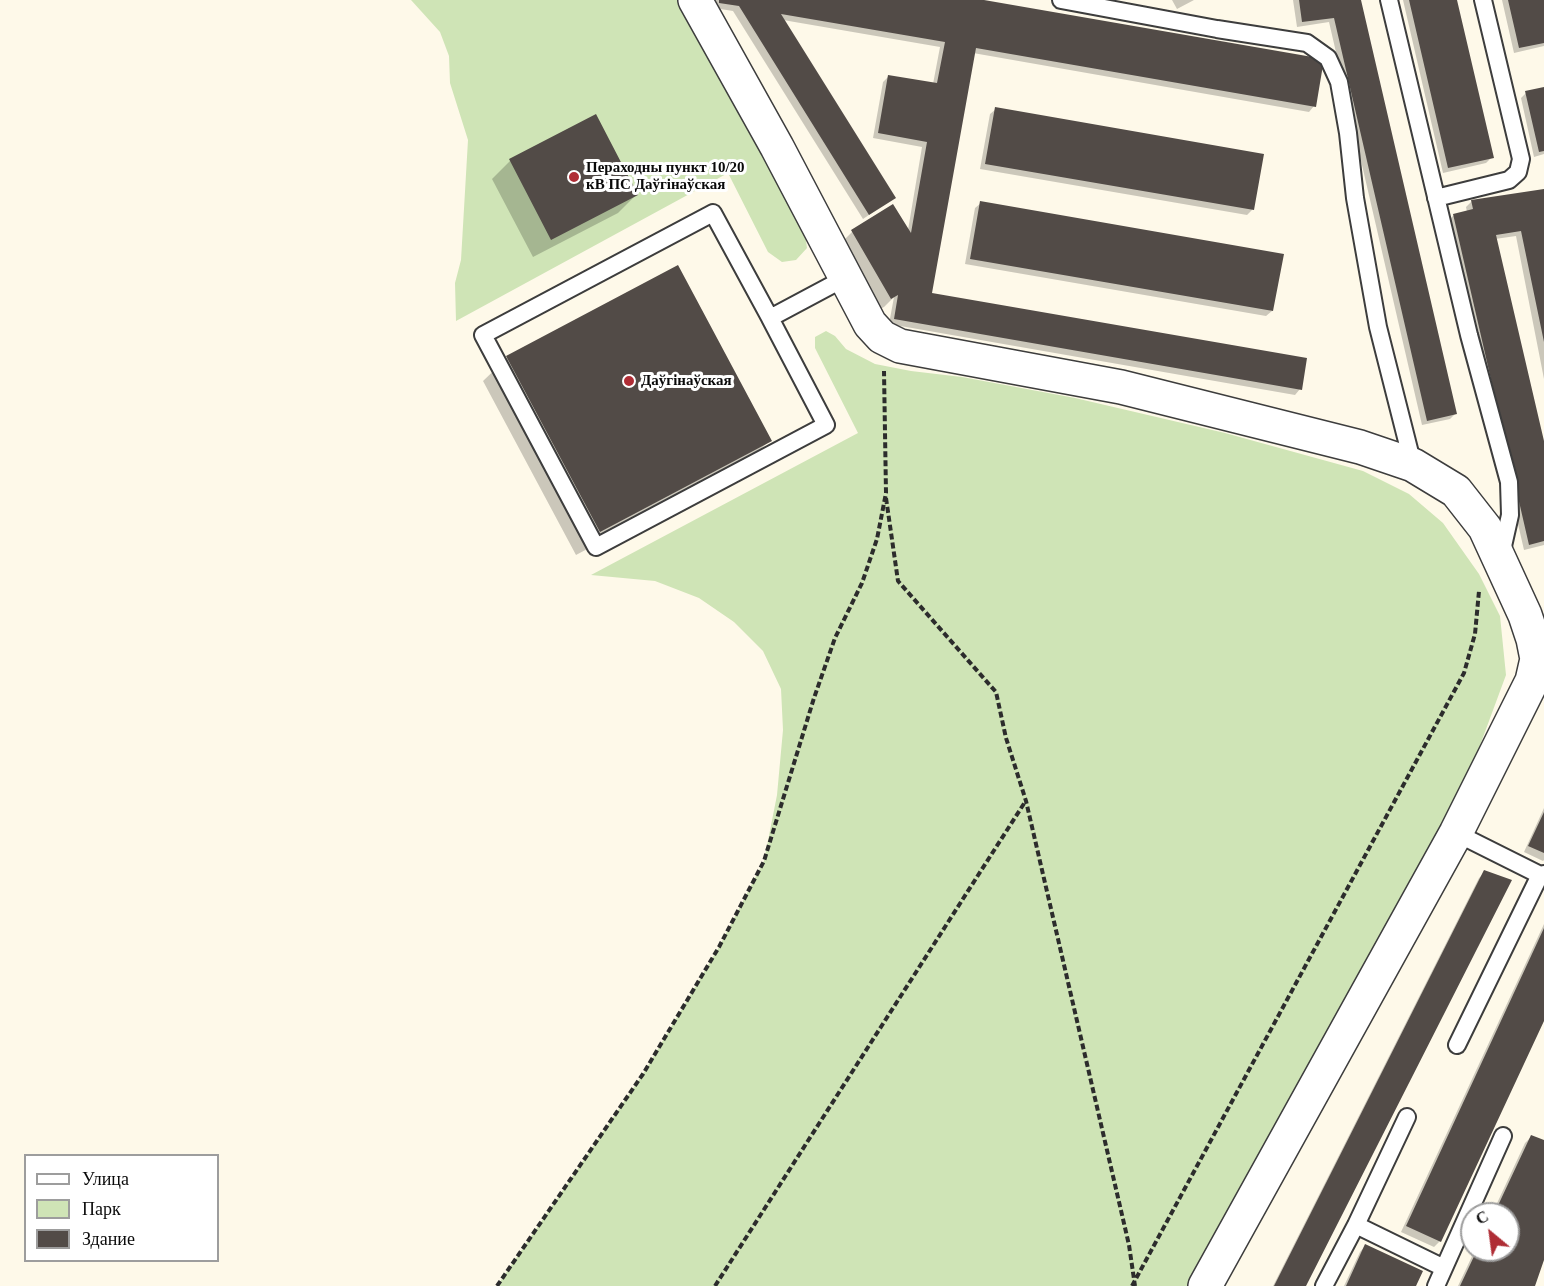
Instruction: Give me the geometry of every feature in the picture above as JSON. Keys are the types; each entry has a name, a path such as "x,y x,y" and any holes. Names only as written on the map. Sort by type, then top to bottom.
{"street":[{"path":"694,0 777,147 870,324 882,337 900,346 1121,387 1360,447 1413,465 1456,491 1485,528 1539,647 1532,681 1456,833 1205,1286"}],"lane":[{"path":"1061,0 1306,43 1328,58 1339,82 1348,133 1355,198 1378,327 1413,465"},
{"path":"1389,0 1469,335 1509,482 1510,515 1500,558"},
{"path":"1436,198 1509,180 1518,172 1521,159 1483,0"},
{"path":"713,213 770,318 826,425 596,547 483,335 713,213"},
{"path":"770,318 845,278"},
{"path":"1456,833 1542,874 1457,1045"},
{"path":"1324,1286 1356,1225 1407,1117"},
{"path":"1436,1286 1503,1136"},
{"path":"1356,1225 1444,1268"}],"path":[{"path":"882,337 886,493 898,580 996,692 1006,738 1026,801 1129,1245 1134,1284"},
{"path":"497,1286 644,1074 719,947 764,861 814,698 835,638 862,583 877,539 886,493"},
{"path":"1134,1284 1464,673 1475,634 1479,589"},
{"path":"714,1286 1026,801"}],"green space":[{"path":"411,0 695,0 805,234 807,248 796,260 782,262 768,252 728,173 456,321 455,283 461,260 468,140 450,83 449,56 440,32"},
{"path":"826,331 835,336 846,349 875,364 1075,398 1225,433 1363,471 1409,494 1443,523 1479,574 1500,616 1506,675 1472,767 1191,1286 497,1286 643,1074 719,947 764,861 777,795 783,730 781,689 763,651 734,622 699,598 655,581 591,575 858,433 815,348 815,337"}],"building":[{"path":"719,0 984,0 1324,59 1316,107 976,48 932,293 1307,358 1302,390 894,319 898,295 891,299 851,230 893,204 911,233 927,142 878,133 888,75 937,83 945,42 781,14 896,198 869,215 739,6 719,3"},
{"path":"1299,0 1361,0 1457,414 1427,421 1334,18 1302,22"},
{"path":"1409,0 1457,0 1494,158 1448,168"},
{"path":"1508,0 1544,0 1544,43 1519,48"},
{"path":"1544,87 1544,151 1539,152 1525,91"},
{"path":"995,107 1264,154 1254,210 985,164"},
{"name":"Пераходны пункт 10/20 кВ ПС Даўгінаўская","path":"596,114 638,195 551,240 509,159"},
{"path":"1544,189 1544,342 1521,231 1496,235 1544,441 1544,541 1529,545 1453,214 1473,209 1471,200"},
{"path":"980,201 1284,254 1273,311 970,259"},
{"name":"Даўгінаўская","path":"678,265 772,441 600,532 506,356"},
{"path":"1544,812 1544,853 1528,846"},
{"path":"1484,870 1512,880 1306,1286 1274,1286"},
{"path":"1544,928 1544,1021 1441,1242 1406,1226"},
{"path":"1531,1135 1544,1140 1544,1260 1535,1286 1460,1286 1471,1262 1520,1262 1520,1202 1500,1202"},
{"path":"1365,1244 1423,1271 1416,1286 1346,1286"}],"place":[{"name":"Пераходны пункт 10/20 кВ ПС Даўгінаўская","path":"574,177"},
{"name":"Даўгінаўская","path":"629,381"}]}
